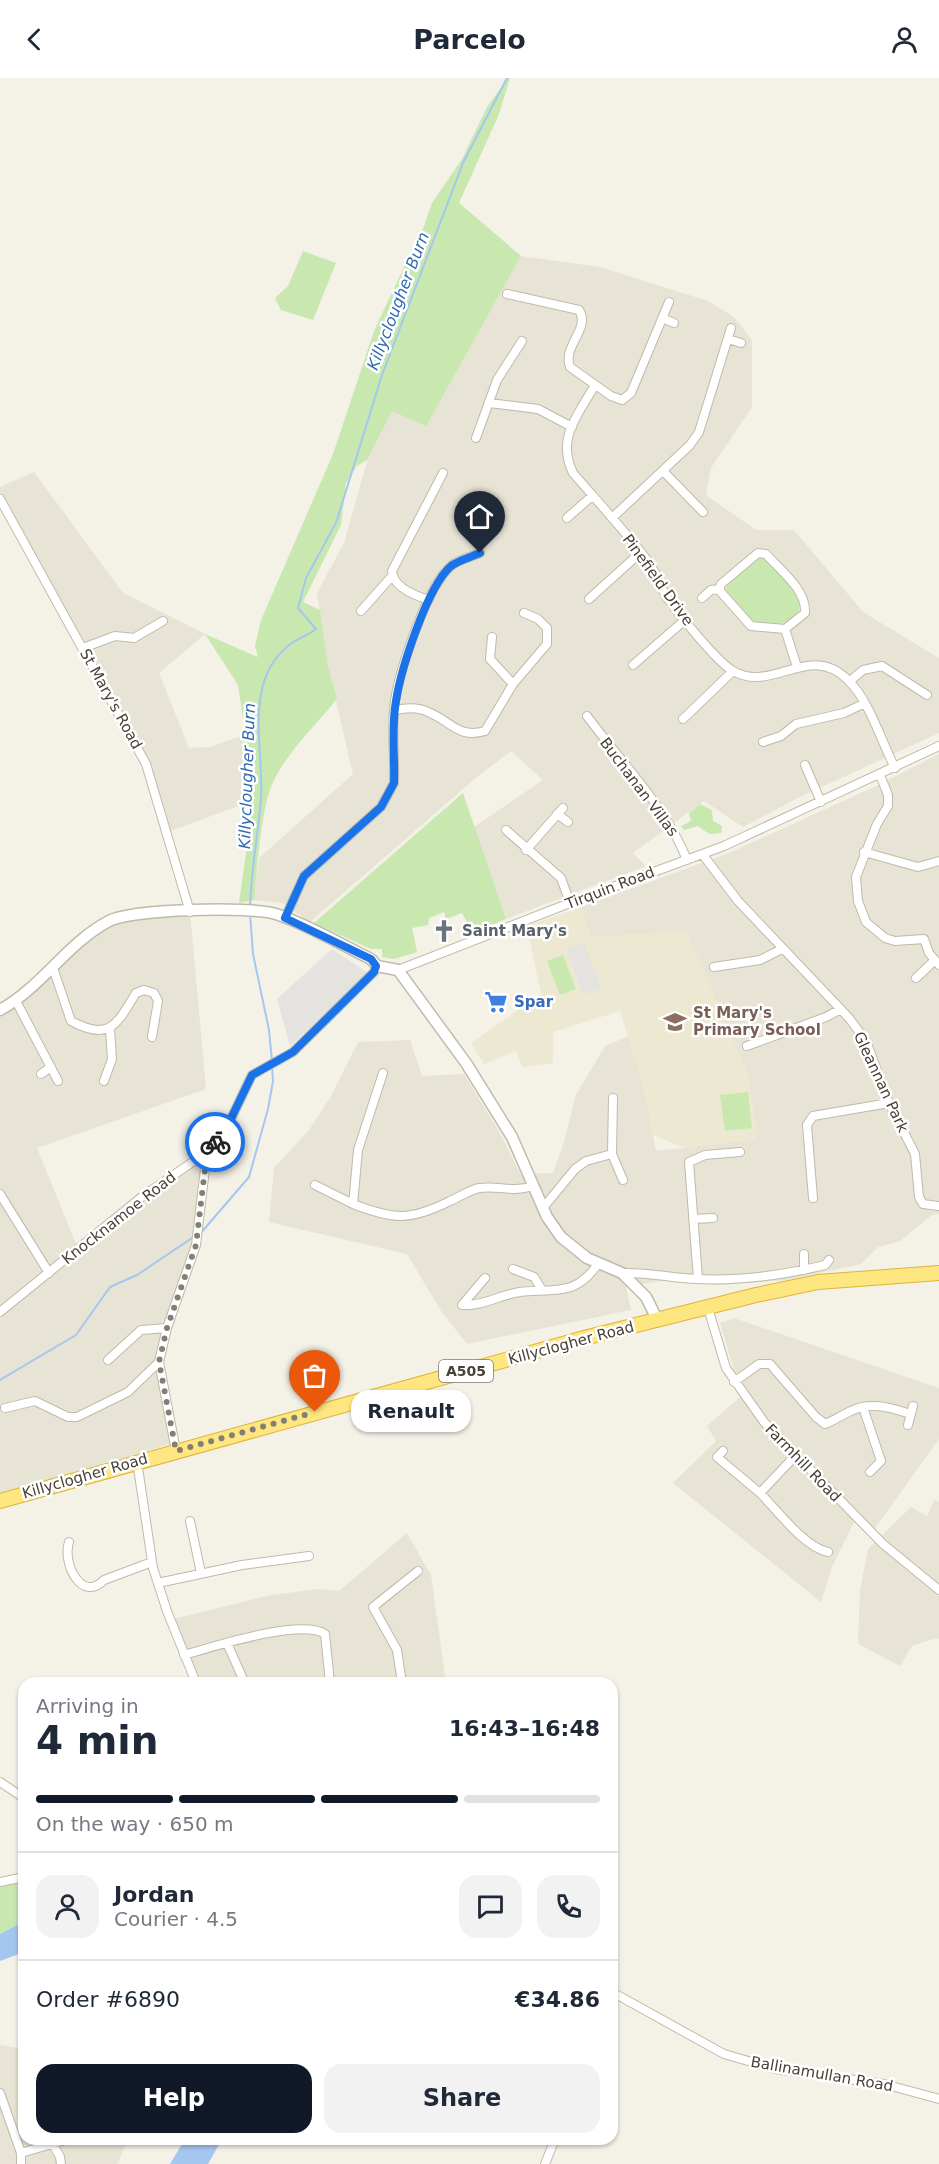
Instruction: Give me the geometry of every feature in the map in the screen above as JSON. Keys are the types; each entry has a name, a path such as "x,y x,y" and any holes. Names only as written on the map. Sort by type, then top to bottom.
{"highway":[{"name":"Killyclogher Road","path":"0,1501 577,1340 708,1308 818,1282 939,1273"}],"street":[{"path":"507,294 579,310 583,317 583,324 569,353 568,363 572,370 617,399 628,398 669,302"},
{"path":"662,318 674,323"},
{"path":"612,518 690,445 699,432 731,328"},
{"path":"728,339 741,343"},
{"path":"476,438 497,380 522,341"},
{"name":"Pinefield Drive","path":"595,385 572,427 565,448 566,459 573,473 654,569 666,595 733,671"},
{"path":"489,403 538,409 572,427"},
{"path":"663,471 703,512"},
{"path":"361,611 392,576 395,564 443,472"},
{"path":"567,518 592,496"},
{"name":"St Mary's Road","path":"0,499 146,764 190,912"},
{"path":"589,600 641,552"},
{"path":"285,918 304,876 381,807 390,792 394,783 395,710 411,645 429,600 440,580 453,564 480,553"},
{"path":"758,553 766,554 801,593 806,604 805,613 785,629 751,626 727,601 720,589 721,584 758,553"},
{"path":"392,576 403,588 429,600"},
{"path":"702,598 711,590 720,589"},
{"path":"395,710 429,712 461,732 477,734 485,731 513,684 547,644 549,636 547,628 538,619 524,614"},
{"path":"633,665 686,619"},
{"path":"83,648 115,636 134,638 163,621"},
{"path":"785,629 796,667"},
{"path":"492,637 490,659 513,684"},
{"path":"683,719 733,671 761,677 796,667 819,665 836,670 850,681 895,768"},
{"path":"850,681 863,670 882,666 927,695"},
{"path":"763,741 780,736 796,724 844,713 863,704"},
{"name":"Buchanan Villas","path":"586,716 666,819 678,838 687,860"},
{"name":"Tirquin Road","path":"398,970 570,903 704,855 939,746"},
{"path":"805,765 821,802"},
{"path":"880,775 888,795 888,806 864,852 855,878 858,901 866,922 885,938 924,939 937,962 916,978"},
{"path":"526,849 560,811 568,822"},
{"path":"506,830 561,878 570,903"},
{"path":"864,852 918,867 939,861"},
{"name":"Gleannan Park","path":"704,855 738,901 849,1018 866,1041 889,1103 915,1154 920,1197 923,1204 939,1206"},
{"path":"0,1010 16,1001 89,934 110,920 143,914 250,911 285,918 371,959 376,966 398,970 466,1063 512,1137 543,1208 561,1237 578,1252 622,1273 646,1297 658,1321"},
{"path":"714,967 760,960 782,949"},
{"name":"Knocknamoe Road","path":"0,1312 144,1196 207,1152 227,1127 252,1075 268,1065 279,1062 293,1052 374,972 376,966"},
{"path":"53,968 71,1021 93,1030 110,1029 115,1026 136,993 144,990 154,993 158,1001 152,1037"},
{"path":"16,1001 58,1081"},
{"path":"747,1046 839,1010"},
{"path":"104,1081 112,1059 110,1029"},
{"path":"41,1074 51,1067"},
{"path":"354,1204 358,1150 383,1073"},
{"path":"613,1098 612,1154 623,1180"},
{"path":"813,1198 807,1125 813,1116 889,1103"},
{"path":"176,1451 159,1362 167,1328 197,1241 207,1152"},
{"path":"698,1279 689,1162 705,1155 740,1152"},
{"path":"543,1208 575,1169 586,1161 612,1154"},
{"path":"315,1185 386,1217 408,1217 427,1212 477,1188 517,1191 534,1186"},
{"path":"0,1194 49,1273"},
{"path":"693,1220 713,1218"},
{"path":"804,1254 804,1270"},
{"path":"622,1273 647,1272 698,1279 775,1275 804,1270 825,1264 829,1260"},
{"path":"485,1278 462,1305 488,1304 500,1296 570,1287 588,1278 599,1263"},
{"path":"513,1269 534,1277 542,1290"},
{"name":"Farmhill Road","path":"708,1308 726,1368 764,1422 883,1544 939,1590"},
{"path":"108,1360 141,1330 167,1328"},
{"path":"5,1408 35,1401 68,1417 77,1418 128,1392 159,1362"},
{"path":"734,1382 759,1364 770,1364 816,1418 825,1424 863,1407 890,1407 912,1410 908,1425"},
{"path":"863,1407 881,1461 870,1472"},
{"path":"723,1450 717,1457 760,1493 808,1542 819,1550 828,1552"},
{"path":"760,1493 796,1455"},
{"path":"137,1461 152,1562 193,1677"},
{"path":"190,1521 201,1574"},
{"path":"69,1542 66,1551 68,1566 79,1582 89,1587 98,1586 104,1580 152,1562"},
{"path":"158,1583 242,1565 309,1556"},
{"path":"401,1677 397,1650 373,1607 418,1571"},
{"path":"184,1655 227,1642 269,1633 310,1628 325,1634 329,1677"},
{"path":"227,1642 242,1677"},
{"path":"0,1782 18,1794"},
{"path":"0,1882 18,1878"},
{"name":"Ballinamullan Road","path":"618,1995 724,2054 776,2069 884,2084 939,2099"},
{"path":"0,2093 18,2144"},
{"path":"18,2145 21,2164"},
{"path":"21,2153 49,2145"},
{"path":"54,2145 61,2164"},
{"path":"545,2164 553,2145"}],"shaded area":[{"path":"521,256 600,267 708,301 734,317 752,340 752,407 711,468 706,495 756,530 794,530 863,612 939,658 939,733 798,798 743,827 704,801 633,853 646,866 506,919 474,827 543,780 511,751 478,776 310,922 282,903 253,900 259,858 353,774 328,667 317,593 344,543 368,458 392,410 426,424"},
{"path":"34,472 123,593 205,634 159,673 189,748 210,747 244,735 252,801 165,833 146,764 0,499 0,487"},
{"path":"939,754 939,1214 932,1215 900,1241 878,1247 861,1264 787,1280 718,1285 666,1280 626,1287 631,1310 467,1344 441,1311 407,1254 269,1222 274,1168 309,1130 330,1098 358,1042 410,1040 422,1076 464,1074 501,1135 520,1174 553,1173 576,1095 605,1046 629,1036 645,1092 656,1151 757,1139 590,937 581,907 729,853 874,787"},
{"name":"St Mary's Primary School","path":"581,907 591,937 686,931 748,1074 758,1139 685,1148 653,1135 645,1092 620,1011 553,1032 553,1063 522,1067 516,1051 484,1064 471,1043 541,994 527,926"},
{"path":"190,912 206,1089 37,1148 78,1249 0,1312 0,1010 110,920"},
{"path":"584,942 601,988 583,995 566,949"},
{"path":"332,949 368,973 290,1046 277,999"},
{"path":"207,1152 196,1245 162,1342 160,1372 176,1442 0,1497 0,1317"},
{"path":"734,1318 939,1388 939,1439 875,1528 858,1514 832,1567 821,1602 673,1483 716,1441 707,1426 748,1390 734,1370 720,1323"},
{"path":"935,1499 939,1502 939,1639 912,1646 900,1666 858,1644 860,1590 868,1549 911,1507 927,1516"},
{"path":"407,1533 431,1575 445,1677 194,1677 170,1620 271,1595 319,1589 339,1591"},
{"path":"0,2045 18,2048 18,2145 126,2145 117,2164 0,2164"}],"green space":[{"path":"510,78 499,114 459,203 521,256 426,426 392,411 367,460 357,466 346,483 341,525 303,602 320,610 328,666 337,699 295,748 274,780 263,821 254,900 239,903 254,797 251,771 238,685 205,634 258,657 255,646 261,620 333,454 374,331 404,267 417,246 432,203 462,159 487,107"},
{"path":"303,251 336,263 313,320 281,310 275,298 288,286"},
{"path":"764,557 798,596 800,604 793,617 780,624 756,623 726,592 727,586 756,559"},
{"path":"463,793 506,919 473,933 462,913 446,919 444,912 429,918 428,925 412,928 417,952 394,959 382,957 382,949 371,949 314,923"},
{"path":"700,804 712,810 713,821 722,826 721,833 709,834 698,826 684,830 681,826 691,821 689,813"},
{"path":"563,955 576,989 560,995 547,961"},
{"path":"748,1092 752,1128 725,1131 720,1095"},
{"path":"18,1882 18,1924 0,1934 0,1886"}],"water":[{"path":"18,1924 18,1954 0,1961 0,1934"},
{"path":"181,2145 219,2145 208,2164 170,2164"}],"waterway":[{"name":"Killyclougher Burn","path":"250,907 261,798 259,718 260,697 265,678 274,661 288,646 316,629 298,608 306,578 336,523 382,375 463,163 507,78"},
{"name":"Killyclougher Burn","path":"250,913 253,954 269,1030 272,1061"},
{"name":"Killyclougher Burn","path":"200,1234 249,1177 268,1109 273,1081 272,1067"},
{"name":"Killyclougher Burn","path":"0,1380 76,1335 110,1287 137,1275 195,1236"}],"way so far":[{"path":"215,1142 207,1152 196,1245 162,1342 159,1362 161,1384 176,1442 176,1451 315,1412"}],"place":[{"name":"Saint Mary's","path":"444,931"},
{"name":"Spar","path":"496,1002"},
{"name":"St Mary's Primary School","path":"675,1022"},
{"name":"Renault","path":"315,1412"}],"route":[{"path":"215,1142 227,1127 252,1075 260,1069 279,1062 293,1052 374,972 376,966 371,959 285,918 304,876 381,807 390,792 394,783 393,744 396,700 411,645 434,588 445,572 453,564 480,553"}]}
